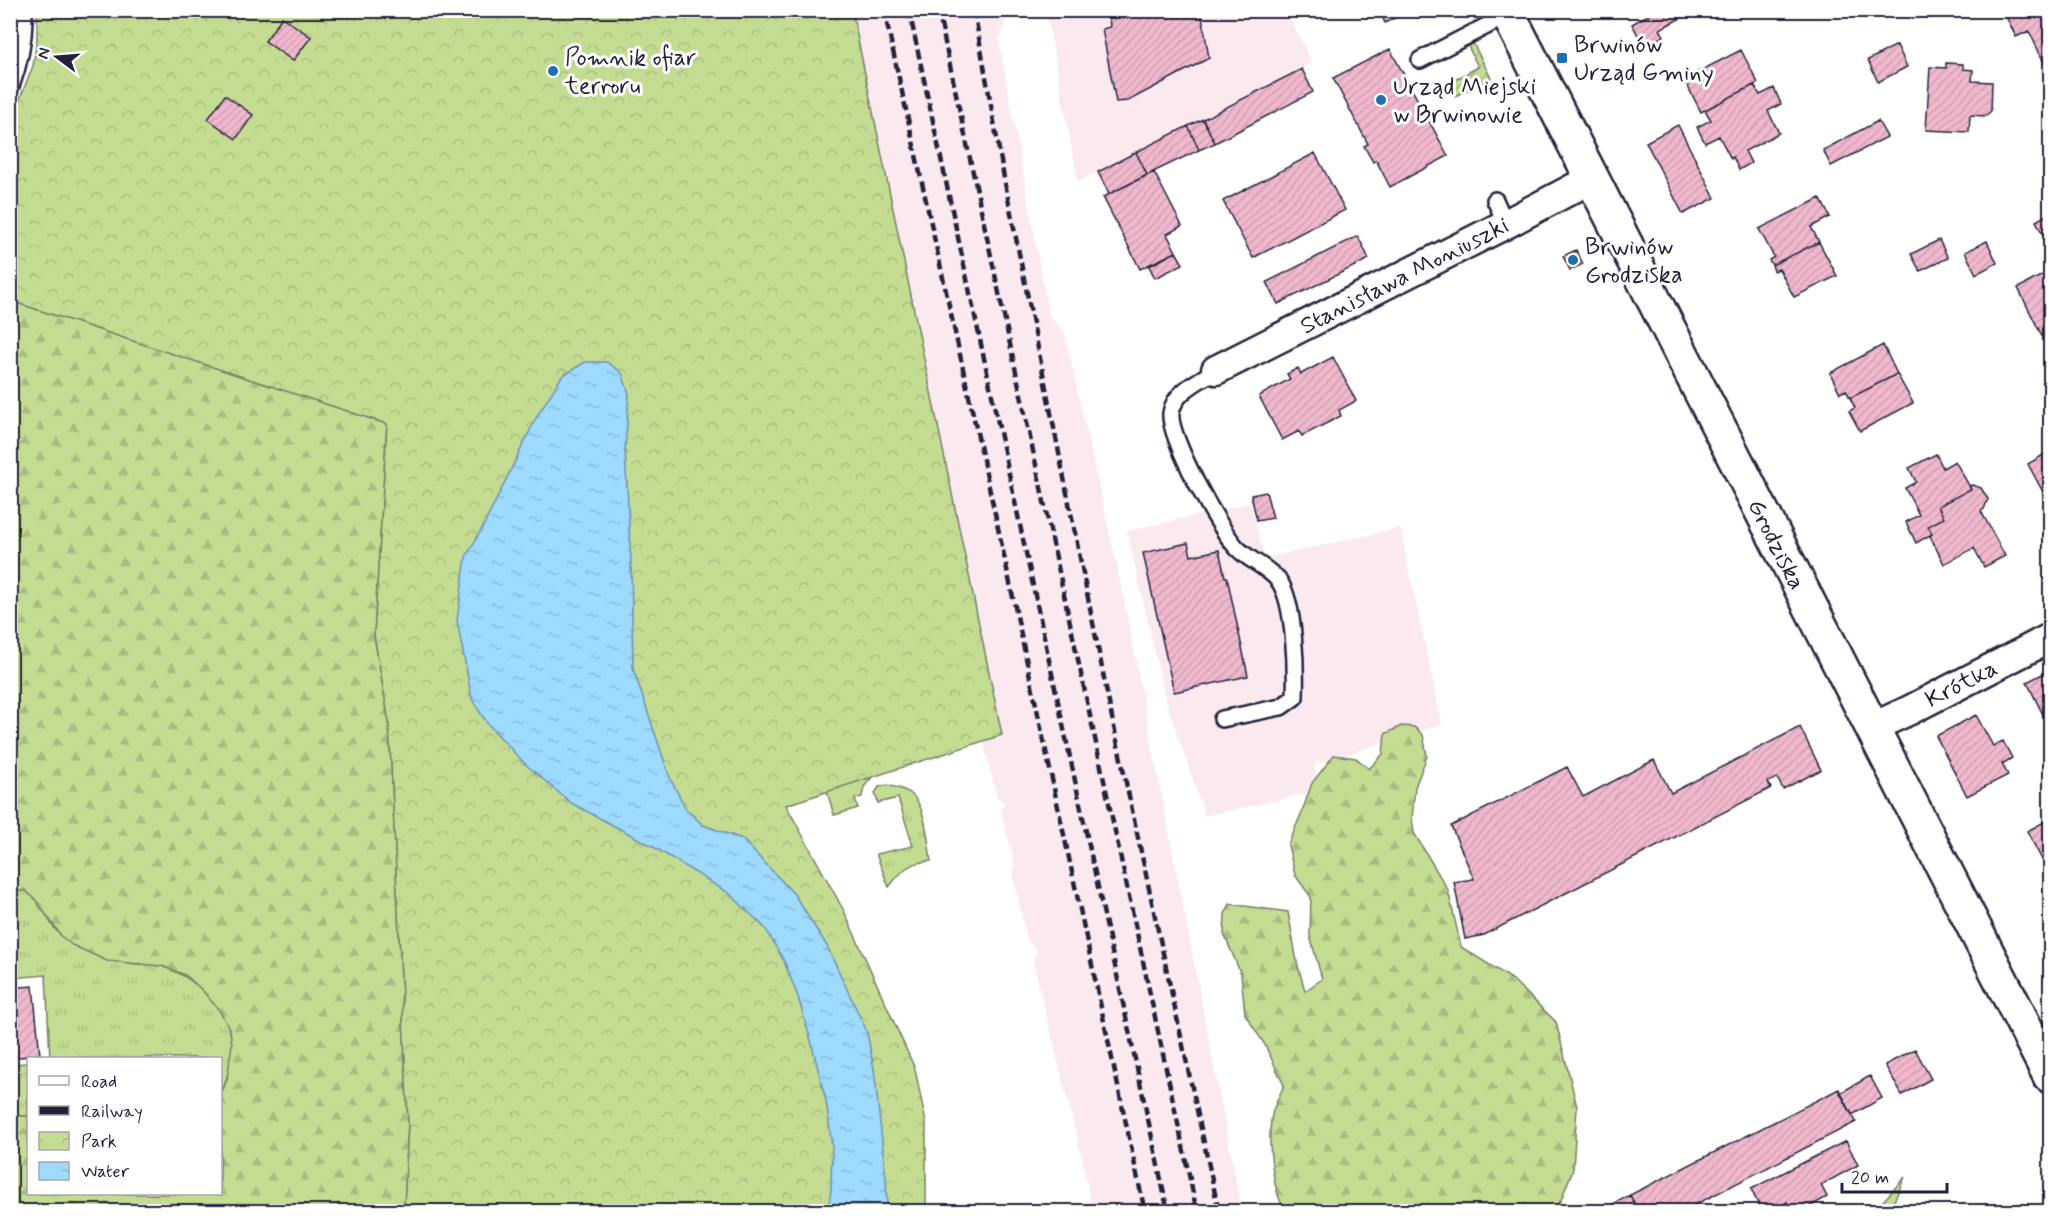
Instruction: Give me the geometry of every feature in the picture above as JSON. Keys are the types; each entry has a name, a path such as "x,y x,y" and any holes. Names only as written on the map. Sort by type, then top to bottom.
{"street":[{"name":"Grodziska","path":"1507,13 2050,1076"},
{"name":"Stanisława Moniuszki","path":"1216,370 1501,212 1591,179"},
{"name":"Krótka","path":"1871,728 2050,638"}],"lane":[{"path":"10,89 19,66 24,42 24,10"},
{"path":"1420,60 1507,13"},
{"path":"1216,370 1180,394 1171,413 1175,433 1187,465 1224,533 1237,548 1279,581 1293,629 1296,671 1295,697 1281,707 1222,719"}],"shaded area":[{"path":"852,11 1006,11 1007,17 999,40 1049,316 1064,331 1121,584 1242,1211 1092,1211 1082,1158 1033,962 1037,950 1027,940 1013,875 1014,861 1001,811 1005,803 997,797 983,741 1002,735"},
{"path":"1046,11 1287,11 1312,63 1078,182"},
{"path":"1250,503 1265,558 1400,528 1442,724 1314,765 1319,791 1205,816 1165,698 1127,531"}],"green space":[{"path":"37,11 852,11 1002,735 786,805 844,911 915,1069 926,1123 925,1211 404,1211 408,1122 389,722 374,635 387,424 11,301 10,123 33,66 37,39"},
{"path":"1473,43 1491,78 1455,96 1453,81 1478,67 1468,46"},
{"path":"11,301 387,424 374,635 389,722 408,1122 404,1211 11,1212 11,1116 27,1116 27,1195 222,1195 222,1092 227,1079 232,1044 230,1030 219,1010 185,975 162,966 107,961 72,945 62,937 35,899 26,891 11,891"},
{"path":"1401,726 1414,727 1423,735 1427,756 1415,787 1412,818 1414,833 1448,890 1461,947 1512,979 1556,1022 1577,1107 1573,1169 1561,1200 1552,1211 1286,1212 1277,1192 1270,1137 1272,1115 1284,1085 1265,1045 1245,1014 1241,974 1224,934 1225,914 1230,904 1288,912 1305,991 1322,979 1310,936 1311,897 1295,875 1288,845 1312,783 1334,755 1356,758 1369,769 1383,754 1385,734"},
{"path":"872,777 864,787 862,797 855,799 858,808 834,815 827,791"},
{"path":"887,785 910,793 920,806 931,861 911,865 889,887 876,854 913,846 898,798 878,803 875,793 879,787"},
{"path":"13,889 26,890 33,895 54,927 64,937 123,962 164,967 198,986 224,1017 232,1042 231,1062 222,1092 222,1057 50,1057 46,975 11,978 10,891"},
{"path":"27,1063 27,1116 11,1116 11,1064"},
{"path":"1905,1177 1887,1211 1874,1211"}],"water":[{"path":"585,362 607,362 622,373 629,394 625,450 631,562 633,668 670,778 686,809 703,825 742,839 794,894 827,946 867,1032 874,1069 886,1177 887,1211 828,1211 832,1146 826,1101 798,997 784,961 765,928 730,894 652,846 571,803 524,763 486,722 472,699 457,621 466,557 537,416 562,376"}],"building":[{"path":"1098,10 1161,10 1162,17 1201,10 1209,58 1128,101 1116,102 1102,29 1110,27 1109,19 1107,12 1099,13"},
{"path":"1161,10 1170,10 1171,16 1162,17"},
{"path":"1379,10 1409,10 1385,23"},
{"path":"1657,10 1696,10 1660,29 1664,36 1644,46 1632,24"},
{"path":"2003,10 2042,10 2047,21 2050,19 2050,75 2029,31 2016,37"},
{"path":"282,17 311,37 293,61 265,41"},
{"path":"1897,45 1907,67 1878,82 1868,60"},
{"name":"Urząd Miejski w Brwinowie","path":"1390,49 1448,156 1390,187 1376,160 1373,162 1364,146 1368,144 1333,78"},
{"path":"1741,50 1758,83 1701,112 1684,79"},
{"path":"1946,63 1963,64 1963,69 1973,70 1972,81 1992,82 1991,111 1985,116 1970,115 1969,132 1926,130 1930,67 1946,68"},
{"path":"1302,69 1313,92 1215,143 1203,119"},
{"path":"1754,85 1760,95 1774,88 1781,104 1768,111 1779,133 1745,151 1751,163 1739,170 1719,136 1705,143 1697,127 1711,120 1705,110"},
{"path":"225,95 253,115 236,139 208,119"},
{"path":"1203,119 1215,143 1199,150 1188,126"},
{"path":"1878,121 1887,137 1831,166 1823,150"},
{"path":"1678,125 1715,198 1683,214 1646,142"},
{"path":"1188,126 1199,150 1147,175 1136,152"},
{"path":"1136,152 1147,175 1109,194 1098,172"},
{"path":"1315,153 1345,210 1253,258 1223,201"},
{"path":"1154,172 1182,226 1167,234 1176,252 1140,269 1103,197"},
{"path":"1820,198 1830,217 1811,227 1819,242 1772,265 1769,260 1774,257 1759,229"},
{"path":"2050,213 2050,248 2036,221"},
{"path":"1358,236 1369,259 1278,304 1267,282"},
{"path":"1939,240 1948,258 1920,271 1911,254"},
{"path":"1987,241 1997,263 1976,274 1965,252"},
{"path":"1819,242 1837,276 1794,297 1779,269 1774,271 1772,265"},
{"name":"Brwinów Grodziska","path":"1576,250 1583,264 1570,270 1563,256"},
{"path":"1176,252 1183,264 1155,278 1149,266"},
{"path":"2050,271 2050,332 2042,336 2018,288"},
{"path":"1883,345 1897,374 1850,398 1846,390 1840,393 1830,373"},
{"path":"1333,357 1356,401 1339,410 1341,416 1302,436 1299,431 1282,440 1259,396 1290,379 1287,374 1298,368 1301,374"},
{"path":"1897,374 1913,403 1860,431 1849,411 1855,408 1850,398"},
{"path":"2050,451 2050,505 2028,464"},
{"path":"1936,454 1943,468 1955,461 1971,489 1938,506 1944,518 1928,526 1932,534 1916,543 1906,522 1919,515 1905,488 1916,482 1909,468"},
{"path":"1969,486 1981,488 1988,499 1981,511 2005,556 1984,567 1974,548 1944,564 1930,536 1932,534 1928,526 1944,518 1938,506 1971,489"},
{"path":"1266,492 1273,518 1257,521 1251,495"},
{"path":"1188,543 1191,556 1219,550 1248,676 1174,692 1143,553"},
{"path":"2050,670 2050,729 2027,682"},
{"path":"1976,715 1993,746 2003,741 2012,758 2002,764 2008,775 1967,796 1936,736"},
{"path":"1800,727 1821,770 1783,789 1777,778 1768,782 1771,788 1484,935 1465,939 1454,882 1474,879 1451,826 1567,767 1583,797 1654,760 1671,793"},
{"path":"2050,819 2050,875 2027,831"},
{"path":"33,986 40,1055 10,1058 10,988"},
{"path":"1915,1049 1931,1079 1902,1095 1885,1065"},
{"path":"1870,1076 1882,1098 1852,1115 1840,1093"},
{"path":"1839,1089 1856,1122 1681,1212 1639,1212 1630,1195"},
{"path":"1846,1141 1858,1165 1821,1185 1827,1197 1800,1212 1792,1212 1787,1202 1769,1212 1762,1212 1751,1189"},
{"path":"1630,1195 1639,1212 1598,1212"}],"railway":[{"path":"884,10 1145,1212"},
{"path":"909,10 1168,1212"},
{"path":"938,10 1197,1212"},
{"path":"974,10 1004,178 1111,713 1219,1212"}],"place":[{"name":"Brwinów Urząd Gminy","path":"1562,58"},
{"name":"Pomnik ofiar terroru","path":"553,71"},
{"name":"Urząd Miejski w Brwinowie","path":"1381,100"},
{"name":"Brwinów Grodziska","path":"1573,260"}]}
